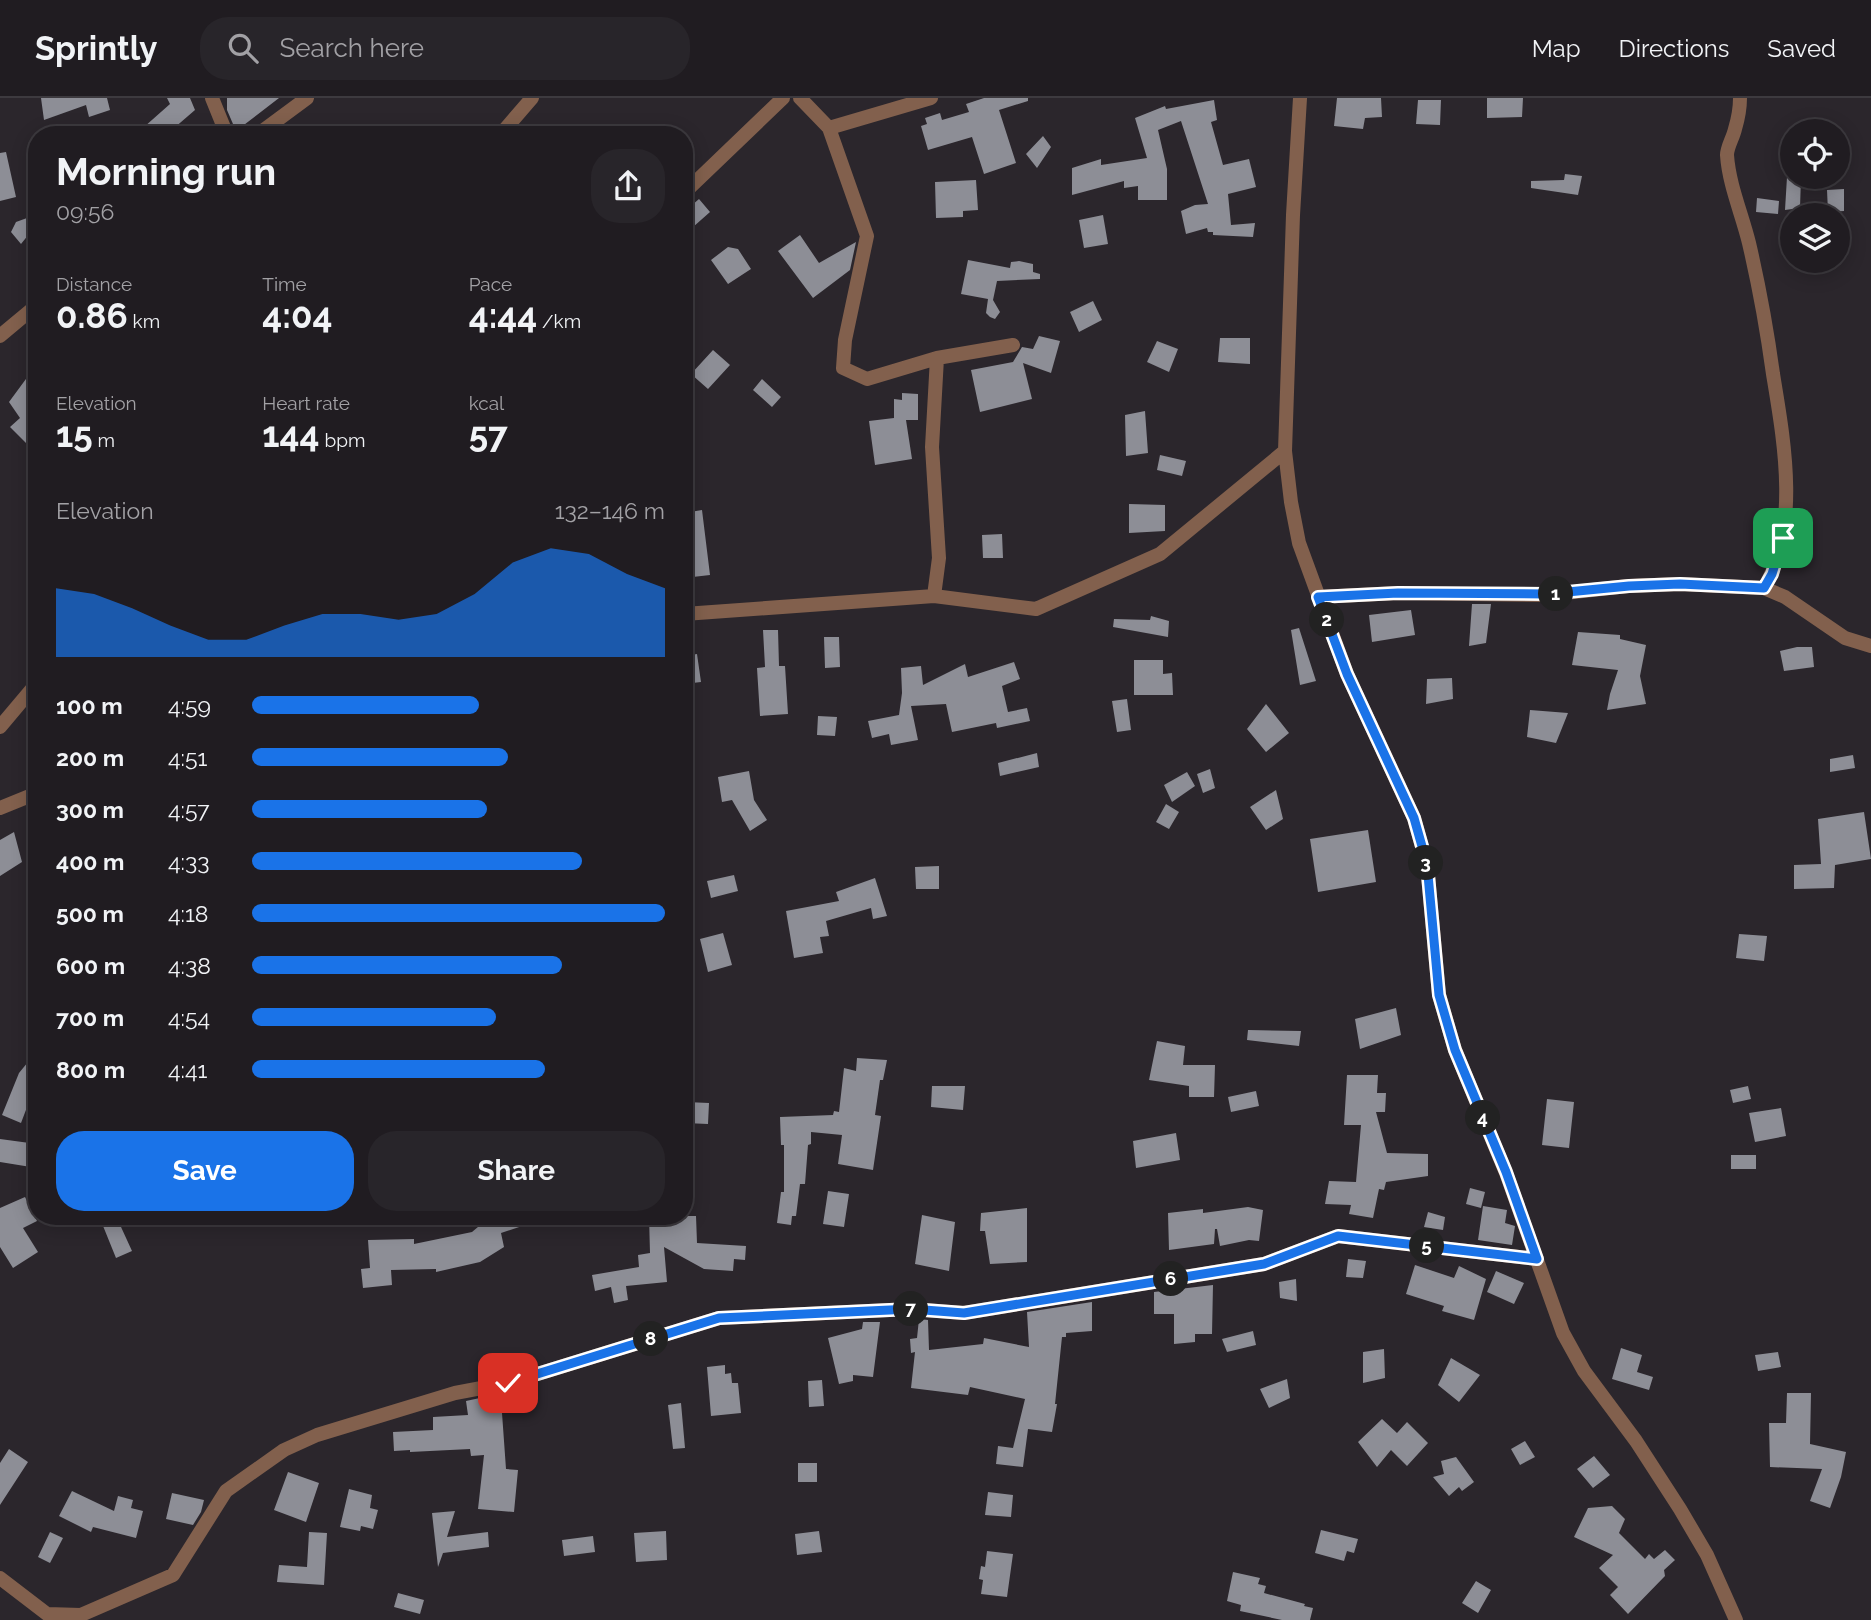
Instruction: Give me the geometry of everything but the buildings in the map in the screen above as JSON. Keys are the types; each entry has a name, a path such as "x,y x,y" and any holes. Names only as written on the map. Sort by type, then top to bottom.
{"street":[{"path":"212,98 224,126"},
{"path":"269,126 307,98"},
{"path":"508,126 532,98"},
{"path":"693,184 783,98"},
{"path":"800,98 829,128 867,236 845,340 843,368 867,379 937,358 1013,345"},
{"path":"829,128 931,98"},
{"path":"1300,98 1285,451 1290,502 1299,543 1347,674 1414,818 1427,864 1439,995 1455,1050 1506,1172 1563,1333 1579,1361 1680,1509 1707,1555 1736,1620"},
{"path":"1740,98 1735,131 1727,152 1735,197 1749,242 1767,334 1786,461 1783,538 1772,574 1764,588"},
{"path":"0,336 28,313"},
{"path":"934,596 939,558 932,447 937,358"},
{"path":"693,613 934,596 1036,609 1160,554 1285,451"},
{"path":"1318,597 1398,593 1547,594 1680,584 1764,588 1785,597 1830,630 1871,646"},
{"path":"0,727 28,694"},
{"path":"0,808 28,797"},
{"path":"0,1578 47,1614 84,1618 173,1576 226,1491 284,1450 317,1435 455,1393 508,1383 719,1318 911,1309 964,1313 1264,1264 1338,1236 1537,1259"}],"route":[{"path":"508,1383 719,1318 911,1309 964,1313 1264,1264 1338,1236 1537,1259 1506,1172 1455,1050 1439,995 1427,864 1414,818 1347,674 1318,597 1398,593 1547,594 1680,584 1764,588 1772,574 1783,538"}]}
